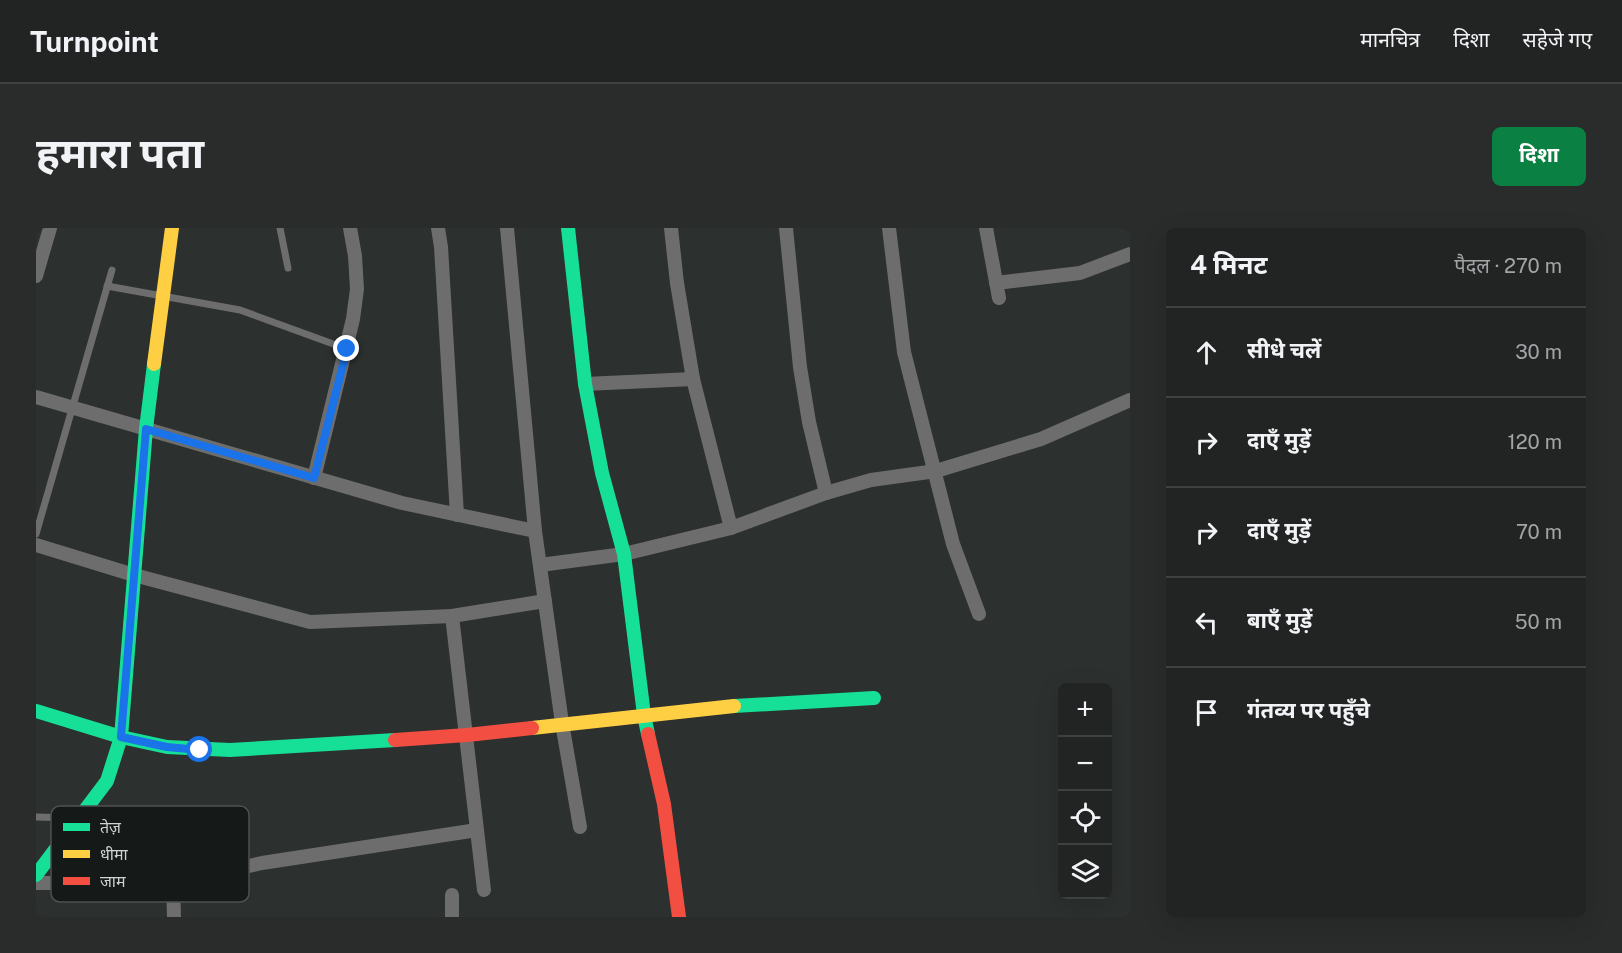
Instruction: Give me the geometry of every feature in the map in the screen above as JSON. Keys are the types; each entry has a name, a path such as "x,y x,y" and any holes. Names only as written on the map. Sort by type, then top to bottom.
{"street":[{"path":"36,276 50,228"},
{"path":"89,806 107,781 121,737 146,429 172,228"},
{"path":"314,478 353,319 357,289 350,228"},
{"path":"438,228 458,515"},
{"path":"507,228 535,531 562,723 580,827"},
{"path":"568,228 585,384 602,473 624,554 644,715 664,804 679,917"},
{"path":"671,228 677,283 693,379 731,528"},
{"path":"786,228 800,367 809,423 826,493"},
{"path":"888,228 904,352 953,544 980,614"},
{"path":"986,228 999,298"},
{"path":"996,283 1080,273 1130,254"},
{"path":"585,384 693,379"},
{"path":"36,397 402,504 535,531"},
{"path":"540,565 624,554 731,528 826,493 871,480 936,471 1041,439 1130,400"},
{"path":"36,545 134,575 310,622 452,616 545,601"},
{"path":"452,616 484,890"},
{"path":"36,711 121,737 167,747 230,750 467,735 727,706 874,698"},
{"path":"249,865 477,830"},
{"path":"36,875 51,855"},
{"path":"452,895 452,917"},
{"path":"174,902 174,917"}],"lane":[{"path":"280,228 288,268"},
{"path":"36,534 112,270"},
{"path":"107,286 240,310 347,349"},
{"path":"36,818 51,818"}],"traffic: fast":[{"path":"568,228 585,384 602,473 624,554 648,734"},
{"path":"88,806 107,781 121,737 146,429 154,364"},
{"path":"734,706 874,698"},
{"path":"36,711 121,737 167,747 230,750 395,740"},
{"path":"36,875 51,855"}],"traffic: slow":[{"path":"154,364 172,228"},
{"path":"532,728 734,706"}],"traffic: jam":[{"path":"395,740 532,728"},
{"path":"648,734 664,804 679,917"}],"route":[{"path":"200,750 167,747 121,737 146,429 314,478 347,349"}]}
